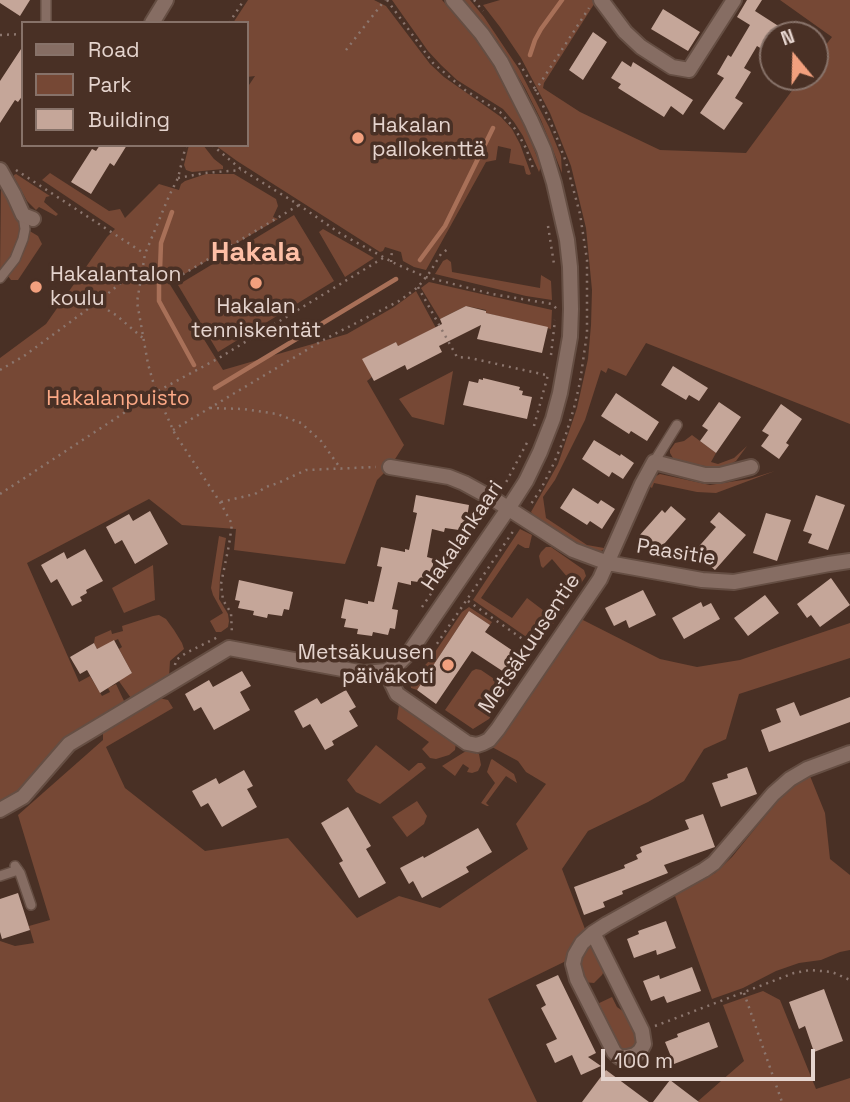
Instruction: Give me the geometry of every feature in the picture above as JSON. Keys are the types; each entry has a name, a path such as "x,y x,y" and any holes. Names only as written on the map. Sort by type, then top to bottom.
{"street":[{"path":"153,21 166,0"},
{"name":"Hakalankaari","path":"386,671 410,653 526,481 553,419 569,337 570,267 567,240 544,150 501,62 482,34 453,0"},
{"path":"601,0 609,13 640,47 672,67 689,70 734,0"},
{"path":"4,168 14,195 28,217"},
{"path":"608,563 654,462 705,475 720,475 751,467"},
{"name":"Paasitie","path":"390,467 449,477 464,483 573,551 608,563 702,580 734,582 850,561"},
{"name":"Metsäkuusentie","path":"386,671 397,694 467,743 483,743 498,729 594,589 608,563"},
{"path":"0,810 23,797 69,744 229,648 364,673 386,671"},
{"path":"593,933 645,1038 640,1051 627,1057 619,1057 614,1052 577,979 573,964 582,943 593,933 714,863 773,794 790,779 807,769 850,753"}],"lane":[{"path":"46,0 47,21"},
{"path":"0,278 15,259 28,217"},
{"path":"654,462 677,425"},
{"path":"0,876 16,868 32,905"}],"path":[{"path":"230,21 244,0"},
{"path":"345,50 386,0 433,63 465,90 500,112 515,129 534,169"},
{"path":"474,0 490,20"},
{"path":"535,91 594,0"},
{"path":"0,36 21,34"},
{"path":"365,658 397,646 422,661 430,653 541,489 566,434 580,382 587,333 587,260 580,214 563,152 535,91 517,60"},
{"path":"172,682 176,660 216,637 232,634 231,613 223,600 221,584 232,524 173,430 156,392 137,302 145,254 178,178 186,147"},
{"path":"214,147 242,170 341,234 391,262 426,277 492,294 552,304 556,309"},
{"path":"4,168 145,254"},
{"path":"178,178 242,170"},
{"path":"141,276 180,276 299,205"},
{"path":"287,213 289,218"},
{"path":"547,220 554,264"},
{"path":"173,430 325,339 399,301 418,287 441,254 449,248"},
{"path":"391,262 392,250"},
{"path":"0,494 156,392 219,358 383,258"},
{"path":"0,370 24,356 143,265"},
{"path":"418,287 457,357 547,375"},
{"path":"551,357 556,296"},
{"path":"96,303 116,315 144,339"},
{"path":"419,612 507,481 531,434 549,368"},
{"path":"210,408 277,414 301,423 321,441 341,469"},
{"path":"220,502 255,494 306,470 390,467"},
{"path":"467,600 540,651"},
{"path":"642,1031 794,973 810,970 832,972 850,980"},
{"path":"744,993 782,1102"}],"green space":[{"name":"Hakalan pallokenttä","path":"248,0 374,0 386,6 430,64 501,117 512,129 531,174 526,174 524,166 509,163 511,149 498,146 496,160 486,162 426,270 403,261 401,252 385,247 380,252 218,147 248,147 248,86 255,76 248,77 248,21 234,21"},
{"path":"392,0 442,0 468,29 487,54 521,116 541,167 539,172 523,136 503,109 457,80 441,65"},
{"path":"463,0 470,0 484,17 519,69 561,156 562,173 525,88 496,39"},
{"path":"500,0 595,0 543,88 580,112 660,150 746,153 792,91 829,91 829,41 832,37 829,35 829,21 810,21 780,0 850,0 850,424 646,343 626,376 608,368 606,373 601,370 585,420 555,480 543,497 546,518 587,545 604,548 612,531 616,533 607,548 601,551 577,544 531,512 558,464 577,408 588,359 592,290 586,228 571,166 550,113 521,58 483,5"},
{"path":"188,147 205,147 223,169 192,172 186,170 184,165"},
{"name":"Hakalanpuisto","path":"50,173 109,211 120,209 125,218 159,184 179,190 185,181 206,174 234,174 276,199 278,206 273,217 278,219 169,283 223,370 347,334 416,291 436,328 398,346 396,342 363,359 372,377 367,381 404,445 390,467 377,480 345,564 234,550 236,529 182,525 149,499 27,563 79,682 90,676 102,696 110,692 108,688 116,684 126,705 14,798 0,804 0,358 46,324 115,229 42,180"},
{"path":"16,174 50,196 46,197 44,202 58,214 56,216 39,207 36,210 27,201 14,177"},
{"path":"1,190 4,190 20,218 21,231 14,254 0,272"},
{"name":"Hakalan tenniskentät","path":"294,215 334,281 218,352 178,285"},
{"path":"323,229 374,258 345,277 319,232"},
{"path":"28,230 38,236 42,244 18,280 11,280 8,276 23,253"},
{"path":"447,259 451,262 452,272 540,288 541,275 551,281 552,300 435,274"},
{"path":"429,282 552,310 551,329 466,306 440,319 421,288"},
{"path":"453,371 444,425 412,417 399,399"},
{"path":"692,435 716,453 711,462 718,464 734,458 747,446 736,461 721,469 677,461 670,450 675,443"},
{"path":"775,471 716,493 654,483 652,488 649,486 654,477 660,474 710,485 749,479"},
{"path":"520,529 532,535 529,548 518,544 481,598 512,618 527,598 552,617 561,604 565,607 538,645 473,600"},
{"path":"219,536 226,538 219,599 229,621 228,627 216,632 210,621 223,613 211,588"},
{"path":"546,547 551,547 584,570 586,576 574,594 569,592 574,585 552,559 543,568 541,566 539,556"},
{"path":"153,565 155,600 124,613 112,588"},
{"path":"469,607 492,622 490,625 469,611 417,690 411,688 410,681 429,661 462,612"},
{"path":"159,615 166,619 184,649 170,661 169,677 133,701 116,677 125,677 132,673 119,649 122,647 118,639 97,649 95,637 111,630 112,634 123,631 122,626"},
{"path":"579,618 660,659 697,667 740,660 850,623 850,658 739,694 726,739 704,749 684,781 588,831 562,869 585,929 572,943 566,961 488,999 537,1102 0,1102 0,941 15,946 34,943 29,926 50,920 18,815 103,740 103,730 159,698 168,700 173,708 106,747 125,788 205,851 288,838 357,918 399,896 440,908 528,849 516,824 546,784 526,772 518,761 492,747"},
{"path":"476,669 509,689 489,719 473,729 445,710"},
{"path":"399,705 456,743 455,750 449,755 430,758 422,749 429,742 397,719"},
{"path":"376,745 409,771 418,763 422,763 426,768 380,804 356,792 347,780"},
{"path":"466,751 479,754 481,765 478,771 467,772 469,768 463,764 455,776 442,766"},
{"path":"492,759 514,774 517,783 506,776 486,803 487,806 481,803 495,783 487,772"},
{"path":"810,776 825,813 830,859 850,875 850,950 776,971 743,988 712,999 675,896 715,873 732,857 779,799 795,783"},
{"path":"417,801 427,816 424,824 407,837 392,817"},
{"path":"588,945 592,946 605,969 594,983 583,982 577,964"},
{"path":"763,991 780,1000 816,1089 850,1078 850,1102 697,1102 744,1061 723,1005"},
{"path":"612,997 617,1007 627,1014 639,1040 636,1048 622,1052 595,1005"}],"building":[{"path":"0,0 30,0 20,16 0,3"},
{"path":"747,0 762,0 755,11 771,21 759,21 759,47 757,46 744,68 751,72 735,98 743,103 724,130 700,113 724,78 717,74 728,55 731,57 750,25 737,17"},
{"path":"663,9 700,32 688,51 651,29"},
{"path":"593,32 607,42 583,80 569,70"},
{"path":"21,49 21,98 18,102 15,100 0,123 0,81"},
{"path":"622,61 631,67 633,62 693,100 683,115 671,106 664,117 618,88 621,84 611,78"},
{"path":"99,147 126,147 114,166 110,163 91,194 71,182 92,149 96,151"},
{"path":"466,306 548,327 542,353 477,339 481,325 439,346 442,352 407,370 405,365 374,381 362,359 396,342 398,346 442,324 440,319"},
{"path":"673,366 708,388 699,401 689,395 686,400 661,385"},
{"path":"479,379 520,387 522,395 532,397 527,419 463,405 469,381 478,383"},
{"path":"616,393 659,422 647,441 631,431 629,434 601,416"},
{"path":"719,402 741,417 716,453 700,441 708,430 702,426"},
{"path":"781,404 802,419 779,459 761,446 769,435 762,431"},
{"path":"594,440 634,463 623,479 612,472 609,477 582,459"},
{"path":"573,488 598,504 601,500 615,509 602,529 590,521 587,525 560,508"},
{"path":"416,495 469,505 466,524 461,523 459,530 445,528 444,532 432,529 427,557 434,559 431,576 427,575 425,583 411,581 411,585 398,582 392,609 398,610 395,629 390,628 388,635 373,632 372,636 357,634 358,629 344,627 346,619 341,618 345,599 368,604 368,601 374,602 382,567 377,566 381,547 405,552 405,549 409,550 417,513 413,512"},
{"path":"816,495 845,505 828,550 808,543 812,534 803,531"},
{"path":"671,506 686,519 657,552 639,536 662,510 665,513"},
{"path":"150,511 168,544 135,564 122,540 115,544 106,527 129,514 133,521"},
{"path":"719,512 746,535 715,570 694,552 716,527 710,522"},
{"path":"766,513 791,520 777,561 753,553"},
{"path":"85,549 103,581 86,590 87,593 80,597 82,601 72,606 57,579 51,583 41,565 64,552 67,559"},
{"path":"831,578 850,605 820,627 811,615 807,618 797,604"},
{"path":"239,580 293,592 289,610 284,609 282,616 268,614 267,618 253,615 254,611 238,608 240,601 235,600"},
{"path":"643,590 656,615 629,628 626,620 614,626 605,608"},
{"path":"765,595 779,613 748,636 734,618"},
{"path":"701,602 703,607 711,603 720,619 684,639 672,618"},
{"name":"Metsäkuusen päiväkoti","path":"469,611 490,625 485,632 519,655 507,674 472,651 436,704 417,690"},
{"path":"114,640 132,673 100,693 87,670 80,674 70,657 94,643 97,649"},
{"path":"242,671 251,686 240,692 250,710 214,730 201,707 194,711 185,694 209,680 213,687"},
{"path":"346,690 356,707 349,711 358,726 332,741 334,745 325,750 310,724 303,728 294,711 317,698 321,704"},
{"path":"850,697 850,722 769,752 761,730 781,722 776,709 794,702 800,716"},
{"path":"747,767 757,794 721,807 712,783 728,778 727,774"},
{"path":"244,770 253,786 247,789 257,807 222,827 208,803 201,807 192,791 216,778 219,784"},
{"path":"348,807 371,846 366,849 386,883 359,898 339,863 343,861 321,823"},
{"path":"703,814 715,847 664,865 668,873 622,891 623,894 603,902 605,907 584,915 574,887 625,868 624,865 638,859 636,855 642,852 640,847 689,829 685,820"},
{"path":"478,828 492,852 466,867 469,872 422,898 413,881 409,884 400,868"},
{"path":"18,893 30,930 2,939 0,899"},
{"path":"666,921 676,948 657,955 656,950 634,958 627,939 639,934 638,931"},
{"path":"692,967 701,991 667,1003 664,996 651,1001 643,981 659,975 660,979"},
{"path":"558,975 596,1053 588,1057 601,1066 581,1075 572,1055 555,1063 546,1044 557,1039 541,1008 546,1005 536,985"},
{"path":"824,989 843,1041 814,1052 805,1026 799,1029 789,1002"},
{"path":"709,1022 718,1047 674,1064 665,1042 678,1037 677,1034"},
{"path":"606,1070 649,1102 582,1102"},
{"path":"670,1080 699,1102 653,1102"}],"waterway":[{"path":"530,55 541,29 562,0"},
{"path":"420,260 445,226 493,128"},
{"path":"160,270 161,243 172,212"},
{"path":"215,388 396,279"},
{"path":"159,284 159,301 194,365"}],"place":[{"name":"Hakalan pallokenttä","path":"358,138"},
{"name":"Hakalan tenniskentät","path":"256,283"},
{"name":"Hakalantalon koulu","path":"36,287"},
{"name":"Metsäkuusen päiväkoti","path":"448,665"}],"district":[{"name":"Hakala","path":"256,253"}]}
